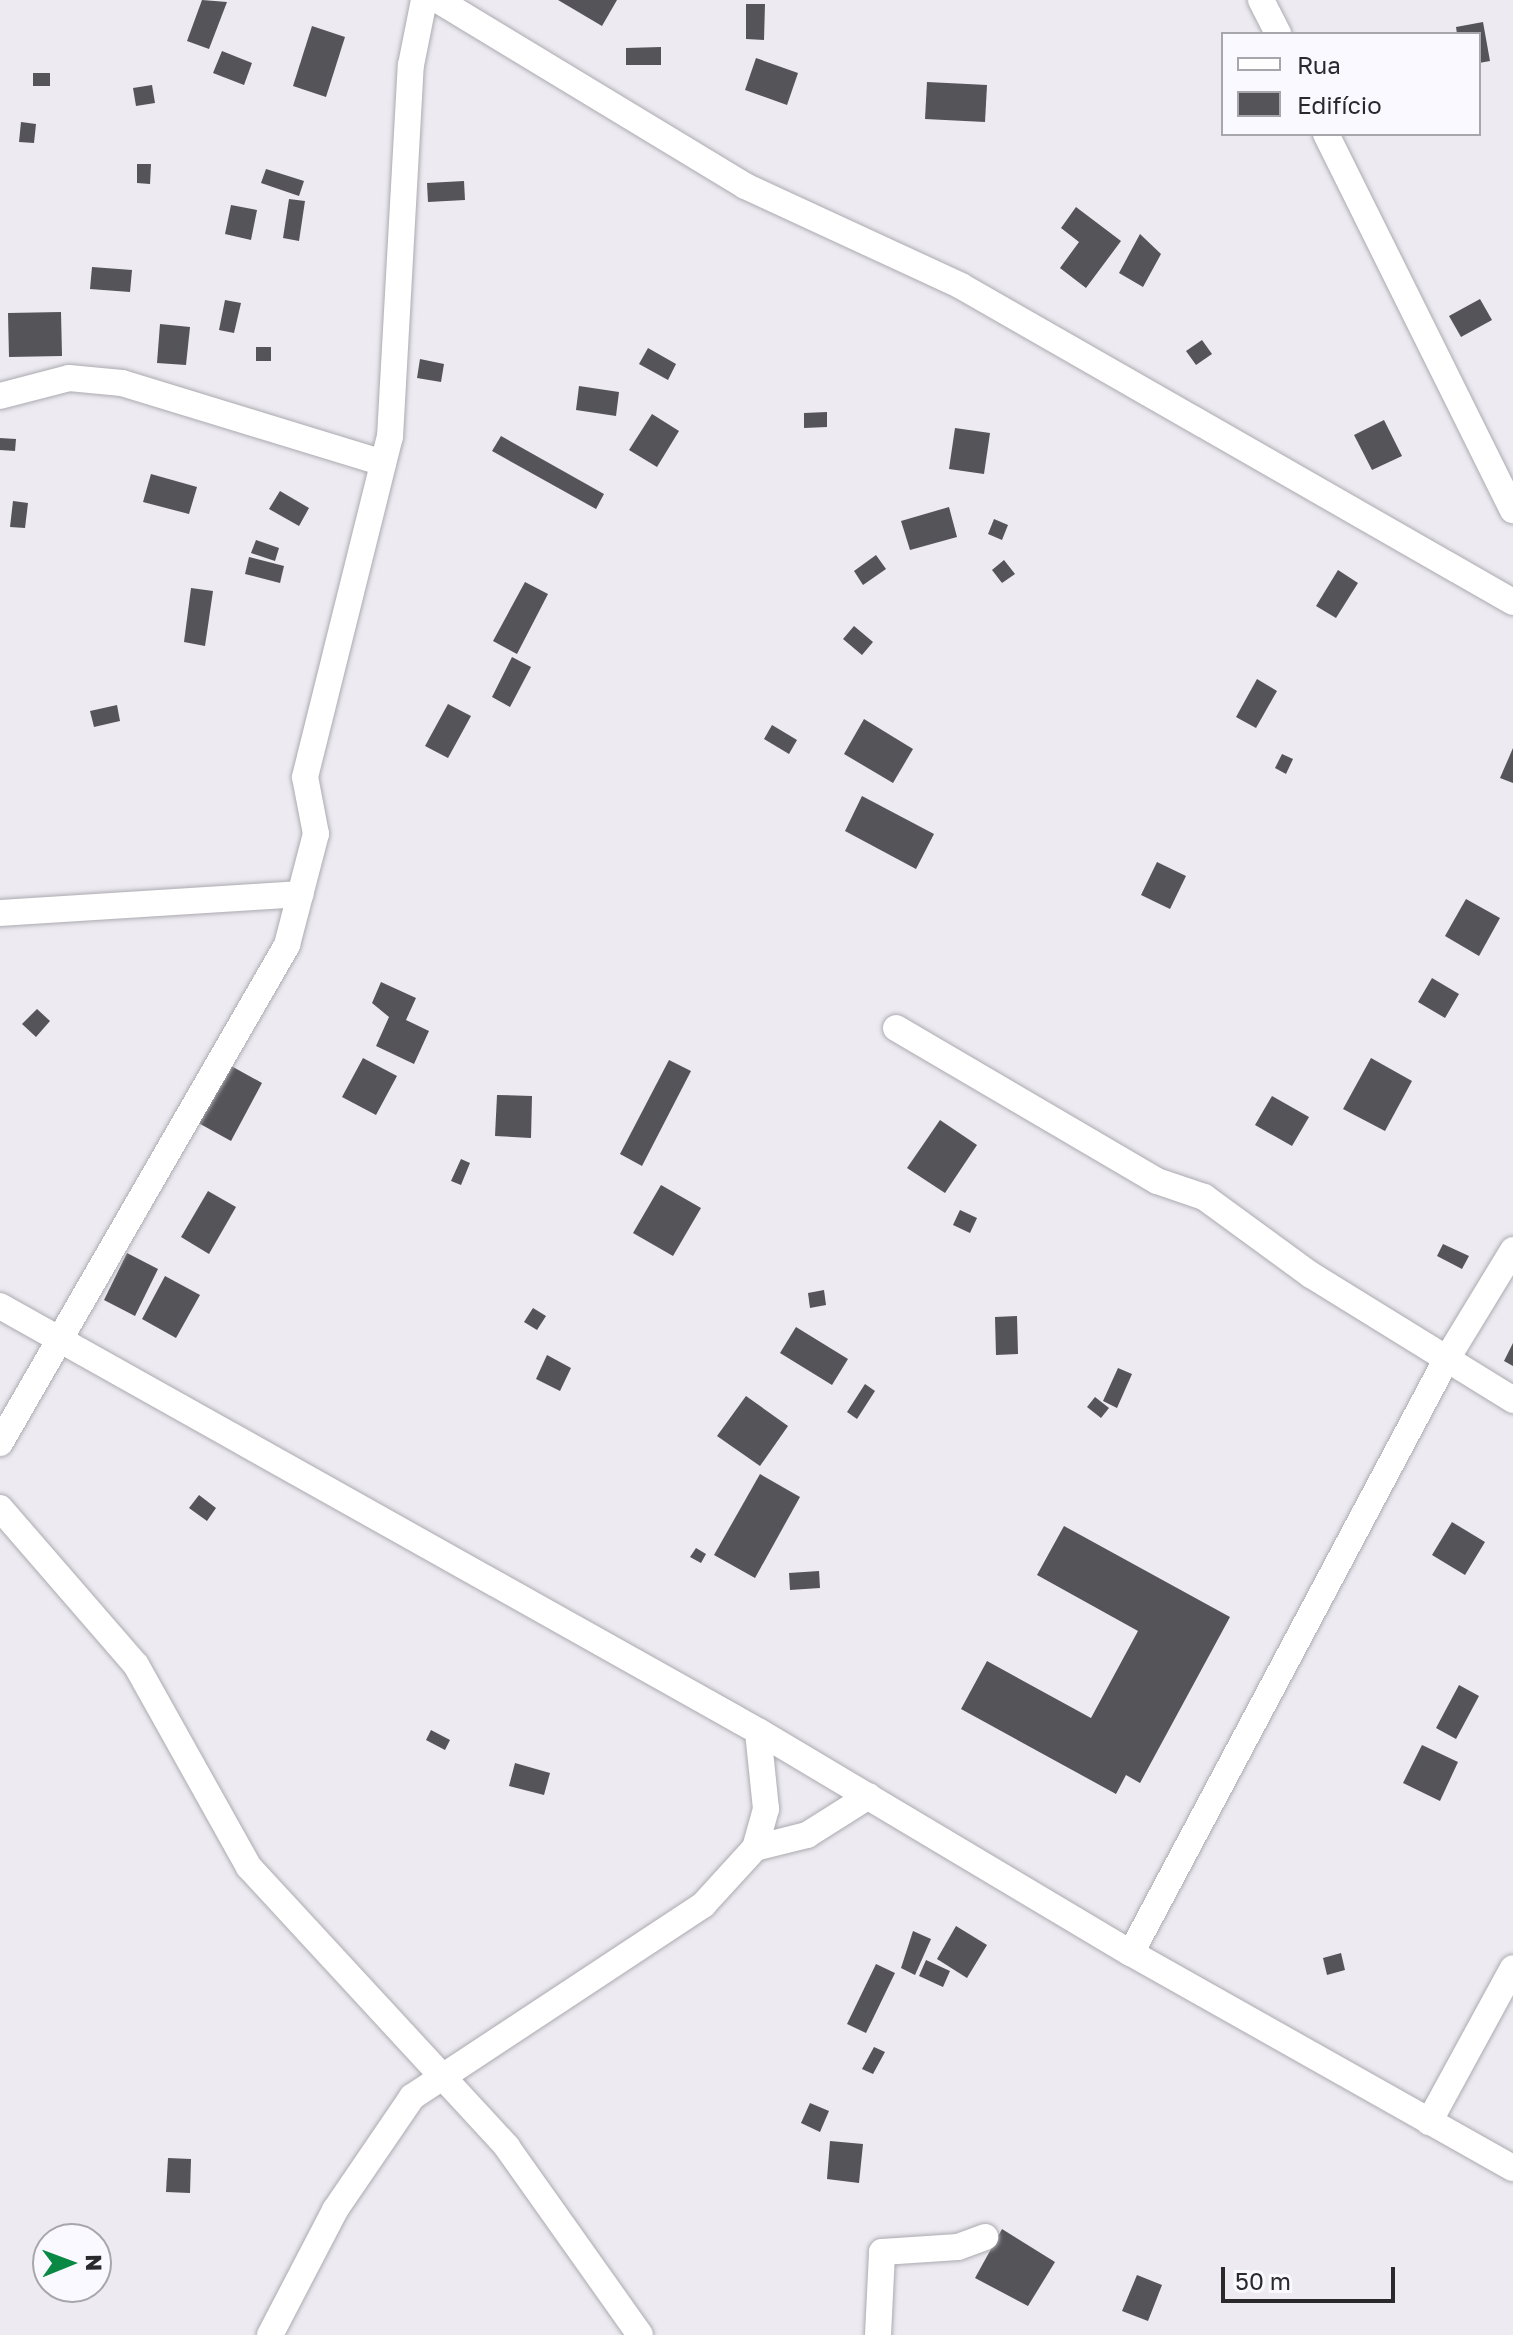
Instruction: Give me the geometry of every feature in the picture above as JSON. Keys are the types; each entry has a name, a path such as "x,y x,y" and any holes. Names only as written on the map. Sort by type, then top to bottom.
{"street":[{"path":"0,1443 57,1335 287,945 316,834 305,777 383,463 398,342 411,65 423,0"},
{"path":"438,0 745,186 961,286 1513,602"},
{"path":"1261,0 1277,32"},
{"path":"1327,136 1513,510"},
{"path":"0,396 69,378 122,383 383,463"},
{"path":"0,913 300,894"},
{"path":"896,1028 1157,1181 1204,1197 1445,1362 1513,1400"},
{"path":"1131,1953 1445,1362 1513,1250"},
{"path":"0,1306 57,1335 758,1731 1131,1953 1513,2168"},
{"path":"0,1508 136,1665 249,1867 519,2161 640,2335"},
{"path":"270,2335 335,2210 412,2097 703,1905 755,1848 766,1809 758,1731"},
{"path":"755,1848 807,1835 869,1796"},
{"path":"1429,2122 1513,1968"},
{"path":"878,2335 882,2252 958,2247 985,2237"}],"building":[{"path":"202,0 227,2 209,49 187,41"},
{"path":"558,0 617,0 602,26"},
{"path":"746,4 765,4 764,40 746,39"},
{"path":"1483,22 1490,61 1481,63 1481,32 1457,32 1456,27"},
{"path":"312,26 345,37 326,97 293,86"},
{"path":"661,47 661,65 626,65 626,48"},
{"path":"222,51 252,63 244,85 213,73"},
{"path":"756,58 798,73 787,105 745,90"},
{"path":"33,73 50,73 50,86 33,86"},
{"path":"927,82 987,85 985,122 925,119"},
{"path":"152,85 155,103 136,106 133,88"},
{"path":"21,122 36,124 34,143 19,142"},
{"path":"137,164 151,164 150,184 137,183"},
{"path":"266,169 304,181 299,196 261,183"},
{"path":"464,181 465,200 428,202 427,183"},
{"path":"289,199 305,201 299,241 283,238"},
{"path":"231,205 257,210 251,240 225,234"},
{"path":"1076,207 1121,241 1086,288 1060,268 1079,242 1061,228"},
{"path":"1140,234 1161,254 1143,287 1119,273"},
{"path":"92,267 132,270 130,292 90,289"},
{"path":"1480,299 1492,320 1461,337 1449,316"},
{"path":"225,300 241,303 234,333 219,330"},
{"path":"61,312 62,356 9,357 8,313"},
{"path":"160,324 190,327 186,365 157,363"},
{"path":"1202,340 1212,354 1196,365 1186,351"},
{"path":"256,347 271,347 271,361 256,361"},
{"path":"648,348 676,364 668,380 639,364"},
{"path":"420,359 444,364 441,382 417,378"},
{"path":"579,386 619,392 616,416 576,410"},
{"path":"827,412 827,427 804,428 804,413"},
{"path":"652,414 679,431 657,467 629,450"},
{"path":"1384,420 1402,456 1372,470 1354,435"},
{"path":"955,428 990,433 984,474 949,469"},
{"path":"501,436 604,494 596,509 492,451"},
{"path":"0,438 16,439 15,451 0,450"},
{"path":"151,474 197,487 189,514 143,502"},
{"path":"280,491 309,508 299,526 269,509"},
{"path":"13,501 28,503 25,528 10,527"},
{"path":"949,507 957,537 910,550 901,521"},
{"path":"994,519 1008,525 1002,540 988,534"},
{"path":"256,540 279,548 275,561 251,553"},
{"path":"876,555 886,569 863,585 854,571"},
{"path":"249,557 284,566 280,583 245,574"},
{"path":"1004,560 1015,574 1002,583 992,570"},
{"path":"1338,570 1358,583 1336,618 1316,606"},
{"path":"525,582 548,594 517,654 493,641"},
{"path":"191,588 213,591 205,646 184,642"},
{"path":"854,626 873,642 862,655 843,639"},
{"path":"512,657 531,667 510,707 492,697"},
{"path":"1257,679 1277,691 1256,728 1236,717"},
{"path":"448,704 471,716 448,758 425,746"},
{"path":"117,705 120,721 94,727 90,711"},
{"path":"864,719 913,749 893,783 844,754"},
{"path":"772,725 797,740 789,754 764,739"},
{"path":"1513,748 1513,783 1500,778"},
{"path":"1282,754 1293,759 1286,774 1275,768"},
{"path":"862,796 934,834 916,869 845,831"},
{"path":"1157,862 1186,876 1170,909 1141,895"},
{"path":"1466,899 1500,918 1479,956 1445,936"},
{"path":"1432,978 1459,994 1445,1018 1418,1002"},
{"path":"381,982 416,998 406,1020 429,1031 414,1064 376,1046 389,1017 372,1003"},
{"path":"37,1009 50,1021 36,1037 22,1024"},
{"path":"363,1058 397,1076 376,1115 342,1097"},
{"path":"1371,1058 1412,1081 1385,1131 1343,1109"},
{"path":"669,1060 691,1071 642,1166 620,1154"},
{"path":"224,1062 262,1083 231,1141 193,1120"},
{"path":"497,1095 532,1096 531,1138 495,1136"},
{"path":"1272,1096 1309,1117 1292,1146 1255,1125"},
{"path":"940,1120 977,1145 945,1193 907,1168"},
{"path":"461,1159 470,1163 461,1185 451,1181"},
{"path":"661,1185 701,1208 673,1256 633,1233"},
{"path":"208,1191 236,1207 209,1254 181,1237"},
{"path":"960,1210 977,1218 970,1233 953,1225"},
{"path":"1443,1244 1469,1256 1462,1269 1437,1256"},
{"path":"127,1253 158,1269 135,1316 104,1300"},
{"path":"165,1276 200,1295 176,1338 142,1319"},
{"path":"824,1290 826,1305 810,1308 808,1293"},
{"path":"533,1308 546,1316 537,1330 524,1322"},
{"path":"1017,1316 1018,1354 996,1355 995,1317"},
{"path":"796,1327 848,1359 832,1385 780,1353"},
{"path":"1513,1343 1513,1366 1504,1361"},
{"path":"547,1355 571,1368 560,1391 536,1379"},
{"path":"1118,1368 1132,1374 1117,1408 1103,1401"},
{"path":"865,1384 875,1391 857,1419 847,1412"},
{"path":"746,1396 788,1426 760,1466 717,1436"},
{"path":"1095,1397 1109,1408 1101,1418 1087,1407"},
{"path":"760,1474 800,1497 755,1578 714,1555"},
{"path":"199,1495 216,1508 207,1521 189,1508"},
{"path":"1452,1522 1485,1542 1465,1575 1432,1555"},
{"path":"1064,1526 1230,1617 1140,1783 1126,1775 1116,1794 961,1709 987,1661 1091,1718 1138,1631 1037,1575"},
{"path":"696,1548 706,1554 701,1563 690,1557"},
{"path":"819,1571 820,1588 790,1590 789,1573"},
{"path":"1459,1685 1479,1696 1456,1739 1436,1728"},
{"path":"431,1730 450,1740 445,1750 426,1740"},
{"path":"1422,1745 1458,1762 1440,1801 1403,1783"},
{"path":"515,1763 550,1773 544,1795 509,1786"},
{"path":"956,1926 987,1945 967,1978 937,1959"},
{"path":"913,1931 931,1939 915,1975 901,1968"},
{"path":"1341,1953 1345,1970 1327,1975 1323,1958"},
{"path":"926,1960 950,1971 943,1987 919,1976"},
{"path":"876,1964 895,1973 866,2033 847,2024"},
{"path":"874,2047 885,2052 873,2074 862,2069"},
{"path":"810,2103 829,2111 820,2132 801,2123"},
{"path":"830,2141 863,2144 859,2183 827,2179"},
{"path":"168,2158 191,2159 190,2193 166,2192"},
{"path":"1002,2229 1055,2262 1028,2306 975,2278"},
{"path":"1137,2275 1162,2285 1148,2321 1122,2311"}]}
